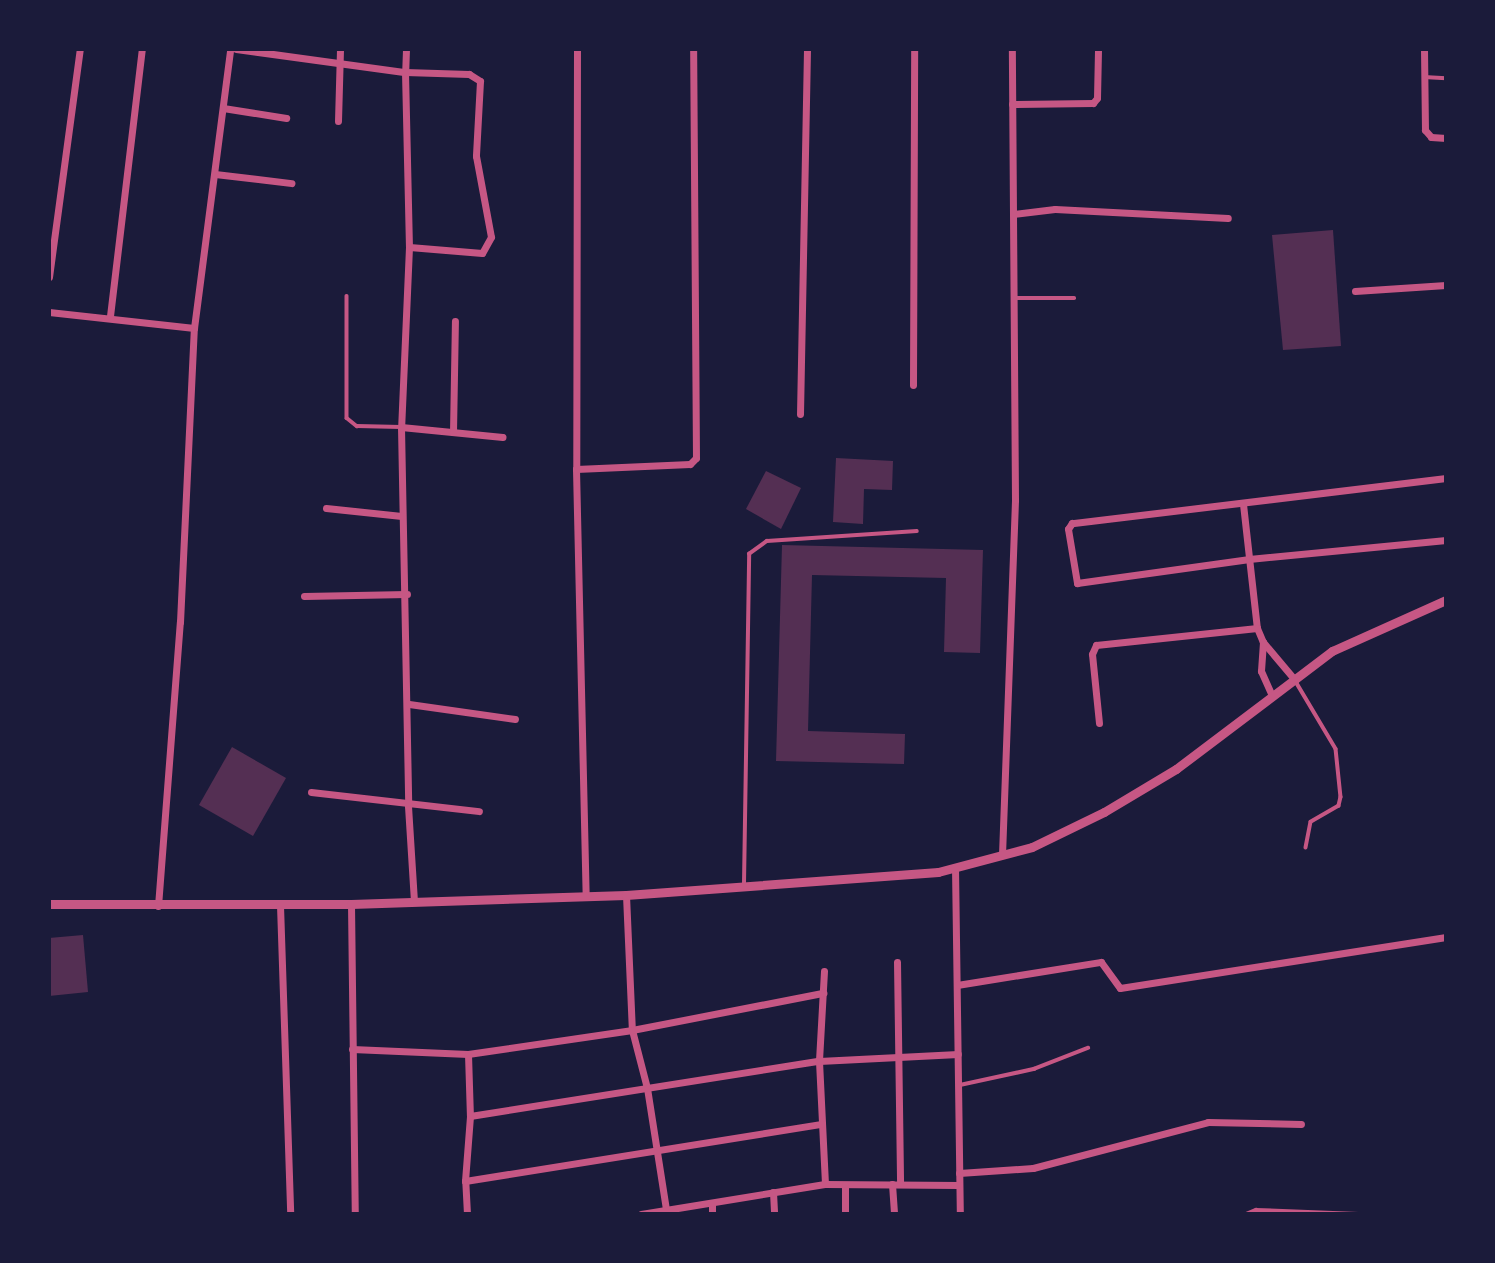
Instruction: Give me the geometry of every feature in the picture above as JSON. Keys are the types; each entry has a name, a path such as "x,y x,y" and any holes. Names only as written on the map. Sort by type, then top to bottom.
{"street":[{"path":"49,278 80,49"},
{"path":"110,316 142,49"},
{"path":"158,906 180,622 194,328 230,49"},
{"path":"236,49 405,72 469,74 480,81 477,156 491,237 482,253 409,247"},
{"path":"338,121 340,49"},
{"path":"406,49 409,247 401,427 402,516 407,594 408,806 414,901"},
{"path":"578,49 576,469 586,896"},
{"path":"576,469 690,464 696,458 693,49"},
{"path":"800,414 807,49"},
{"path":"913,385 914,49"},
{"path":"1002,855 1015,500 1012,49"},
{"path":"1013,104 1093,103 1097,98 1097,49"},
{"path":"1424,49 1422,76 1425,130 1432,137 1446,138"},
{"path":"223,108 286,118"},
{"path":"215,174 291,183"},
{"path":"1013,214 1068,209 1228,218"},
{"path":"1355,291 1446,285"},
{"path":"49,312 110,316 194,328"},
{"path":"453,432 455,321"},
{"path":"401,427 503,437"},
{"path":"1446,478 1072,523 1068,528 1072,567 1077,583 1249,559 1446,540"},
{"path":"1243,504 1257,628 1263,642 1295,680"},
{"path":"326,508 402,516"},
{"path":"304,596 407,594"},
{"path":"49,904 351,904 626,895 955,867 1031,847 1104,813 1176,769 1332,651 1446,600"},
{"path":"1099,723 1092,654 1096,645 1257,628"},
{"path":"1263,642 1261,671 1272,696"},
{"path":"409,704 515,719"},
{"path":"311,792 408,806 479,811"},
{"path":"955,867 960,1214"},
{"path":"626,895 632,1030 647,1088 666,1210"},
{"path":"351,904 355,1214"},
{"path":"280,905 290,1214"},
{"path":"957,985 1101,961 1120,988 1446,937"},
{"path":"894,1214 899,1057 897,962"},
{"path":"824,971 819,1061 825,1184"},
{"path":"352,1049 468,1054 632,1030 823,993"},
{"path":"467,1214 465,1181 470,1116 468,1054"},
{"path":"470,1116 819,1061 958,1054"},
{"path":"959,1173 1033,1168 1208,1122 1301,1124"},
{"path":"465,1181 821,1124"},
{"path":"647,1214 825,1184 960,1185"},
{"path":"845,1185 845,1214"},
{"path":"774,1192 774,1214"},
{"path":"712,1203 712,1214"}],"lane":[{"path":"1422,76 1446,78"},
{"path":"346,296 347,418 357,426 401,427"},
{"path":"1014,298 1074,298"},
{"path":"744,887 749,554 767,541 917,531"},
{"path":"1295,680 1336,749 1341,797 1339,806 1311,822 1306,848"},
{"path":"958,1085 1034,1069 1088,1048"},
{"path":"1247,1214 1256,1210 1358,1214"}],"building":[{"path":"1333,230 1341,346 1283,350 1272,235"},
{"path":"836,458 893,461 892,490 864,489 863,524 833,522"},
{"path":"766,471 801,488 781,529 746,509"},
{"path":"782,545 983,550 980,653 944,652 946,578 812,575 808,731 905,734 904,764 776,761"},
{"path":"232,747 286,778 253,836 199,805"},
{"path":"83,935 88,992 49,996 49,938"}]}
